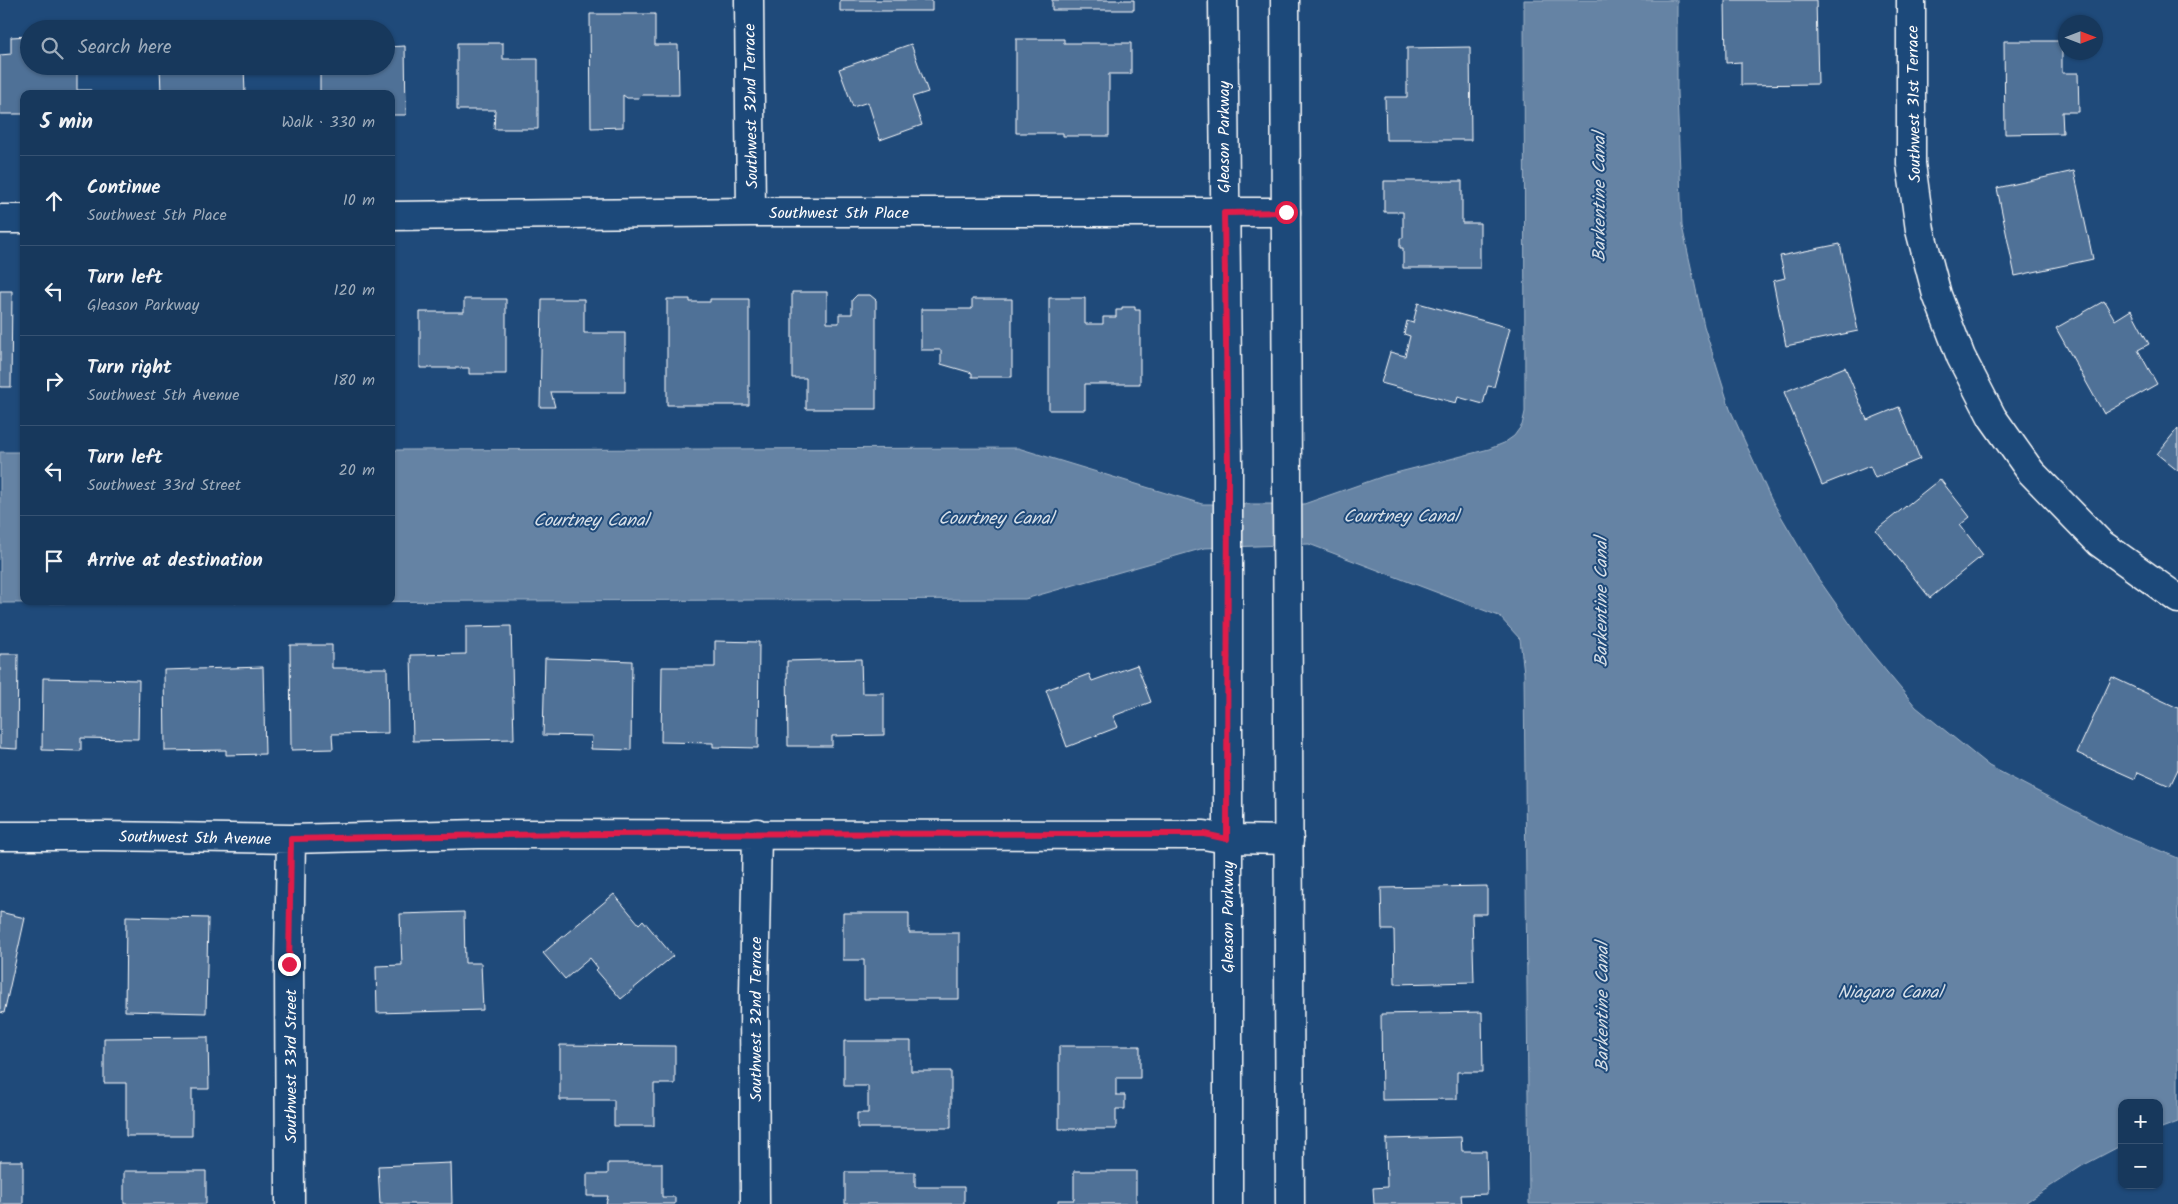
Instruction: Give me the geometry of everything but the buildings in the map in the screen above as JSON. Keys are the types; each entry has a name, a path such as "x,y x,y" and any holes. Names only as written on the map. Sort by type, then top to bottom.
{"street":[{"name":"Southwest 32nd Terrace","path":"749,0 751,212"},
{"name":"Gleason Parkway","path":"1223,0 1228,465 1228,1204"},
{"path":"1285,0 1290,1204"},
{"name":"Southwest 31st Terrace","path":"1911,0 1911,164 1920,230 1937,295 1961,358 1992,417 2031,472 2100,543 2178,600"},
{"name":"Southwest 5th Place","path":"395,216 751,212 1286,212"},
{"path":"0,219 20,219"},
{"name":"Southwest 32nd Terrace","path":"755,1204 754,994 757,833"},
{"name":"Southwest 5th Avenue","path":"0,836 291,839 479,834 1204,834 1227,839 1289,840"},
{"name":"Southwest 33rd Street","path":"290,1204 289,964 291,839"}],"water":[{"path":"1524,0 1677,0 1677,92 1682,226 1704,326 1730,409 1771,499 1815,574 1867,648 1916,707 1989,766 2117,833 2178,858 2178,1122 2163,1128 2163,1099 2118,1099 2118,1147 2082,1166 2023,1204 1529,1204 1524,673 1520,639 1499,616 1309,544 1204,548 1025,599 395,601 395,450 1018,448 1202,504 1304,504 1384,476 1489,449 1504,443 1514,436 1522,425 1525,412"},
{"path":"0,452 20,452 20,603 0,603"}],"route":[{"path":"289,964 291,839 479,834 757,833 1204,834 1227,839 1228,465 1224,213 1286,212"}],"water label":[{"name":"Barkentine Canal","path":"1599,197"},
{"name":"Courtney Canal","path":"1401,516"},
{"name":"Courtney Canal","path":"996,518"},
{"name":"Courtney Canal","path":"591,520"},
{"name":"Barkentine Canal","path":"1601,602"},
{"name":"Niagara Canal","path":"1890,992"},
{"name":"Barkentine Canal","path":"1602,1007"}]}
